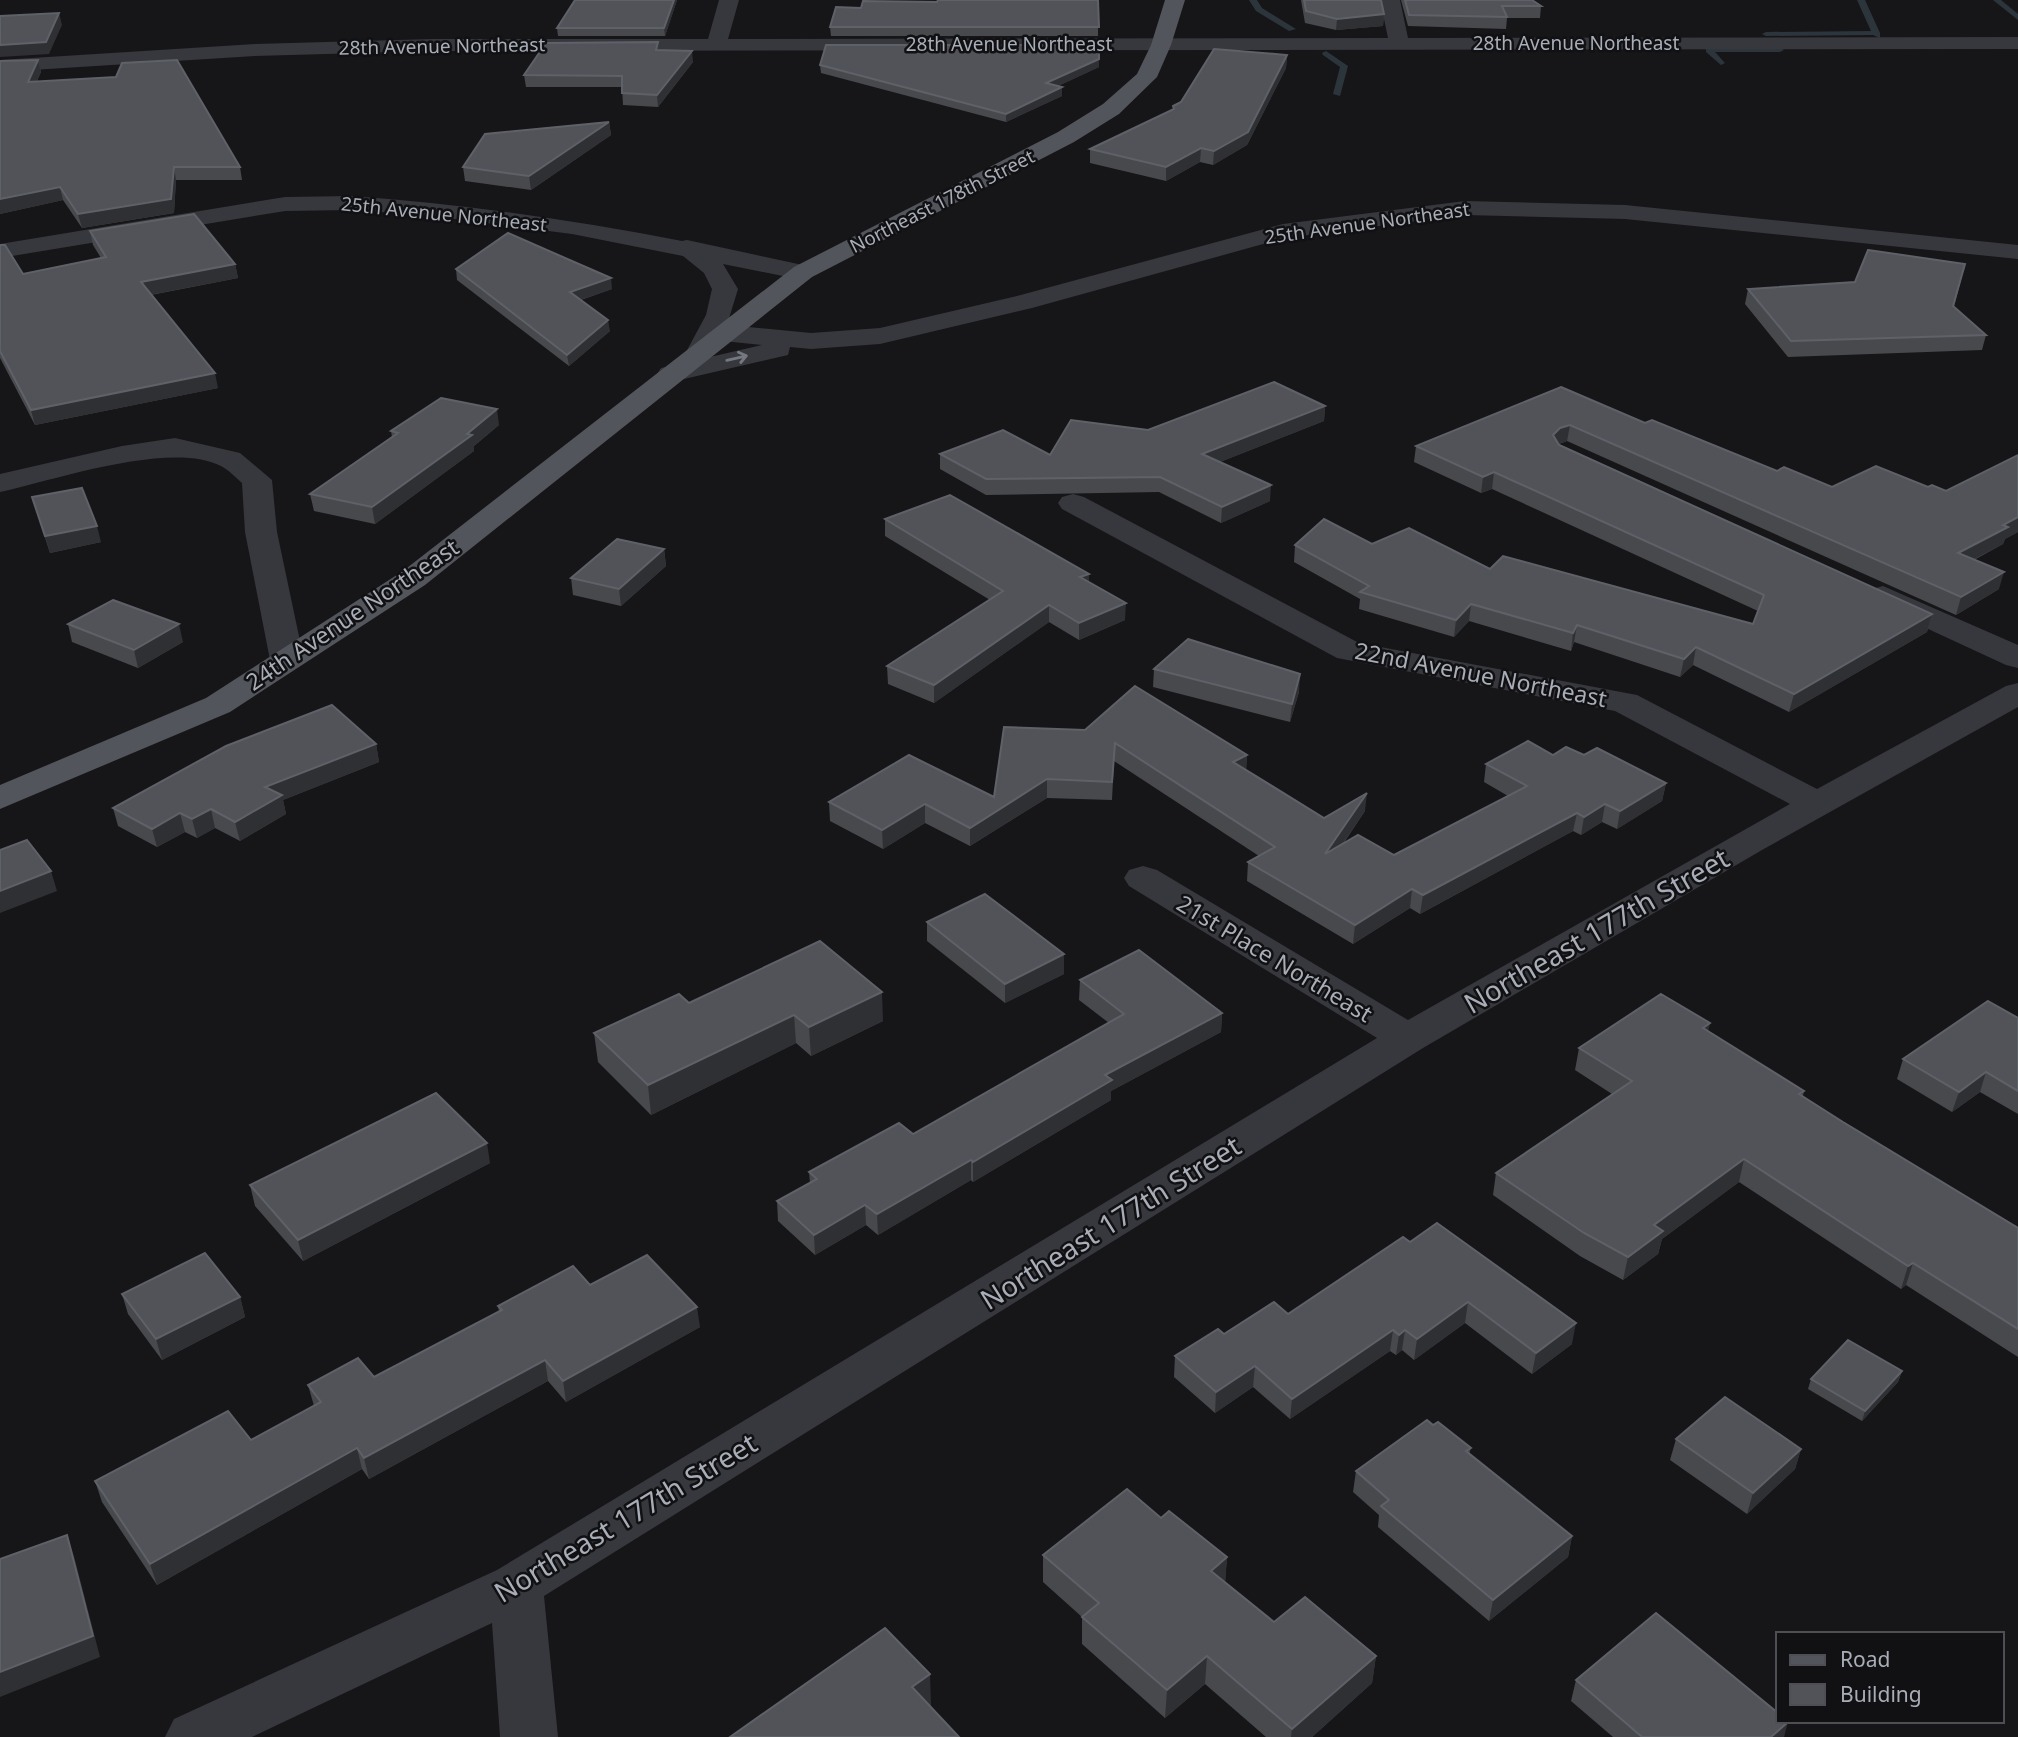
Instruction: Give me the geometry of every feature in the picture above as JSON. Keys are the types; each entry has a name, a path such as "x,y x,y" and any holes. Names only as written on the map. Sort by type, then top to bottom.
{"main road":[{"name":"Northeast 178th Street","path":"671,374 803,272 1066,138 1111,109 1146,77 1161,45 1175,0"},
{"name":"24th Avenue Northeast","path":"0,798 218,705 414,578 671,374"}],"street":[{"path":"716,44 729,0"},
{"path":"1390,0 1399,44"},
{"name":"28th Avenue Northeast","path":"0,66 254,50 433,45 2018,43"},
{"name":"25th Avenue Northeast","path":"0,251 285,204 352,203 424,208 572,227 687,247 803,272"},
{"name":"25th Avenue Northeast","path":"723,334 811,341 880,336 1023,302 1283,231 1465,208 1625,212 2018,252"},
{"path":"687,247 714,269 725,289 719,315 700,352"},
{"name":"25th Avenue Northeast","path":"671,374 811,341"},
{"path":"0,483 175,447 230,459 257,480 261,532 287,660"},
{"name":"22nd Avenue Northeast","path":"1073,503 1349,650 1625,702 1817,804"},
{"path":"1856,584 2018,658"},
{"name":"Northeast 177th Street","path":"194,1737 516,1586 1408,1038 1817,804 2018,693"},
{"name":"21st Place Northeast","path":"1143,878 1408,1038"},
{"path":"516,1586 529,1737"}],"building":[{"path":"575,0 674,0 664,28 557,28"},
{"path":"1098,0 1099,27 830,27 836,7 861,8 863,1"},
{"path":"1304,0 1381,0 1384,14 1337,19 1306,11"},
{"path":"1405,0 1532,0 1541,6 1502,6 1507,17 1409,15"},
{"path":"59,13 46,42 0,45 0,16"},
{"path":"658,42 656,50 692,51 657,95 622,93 622,76 524,75 546,43"},
{"path":"826,45 1099,45 1099,59 1046,83 1062,87 1006,114 820,65"},
{"path":"1214,49 1287,55 1248,132 1214,151 1201,148 1166,167 1090,149 1174,109 1173,106 1181,102"},
{"path":"38,60 28,82 116,77 122,63 177,60 240,167 174,167 171,199 78,214 60,187 0,199 0,61"},
{"path":"609,122 529,176 463,167 485,134"},
{"path":"194,214 235,264 141,282 215,373 31,410 0,351 0,245 5,245 23,274 106,257 90,231"},
{"path":"508,233 611,278 570,292 608,320 567,355 456,269"},
{"path":"1868,250 1965,264 1953,306 1986,335 1791,341 1748,289 1855,282"},
{"path":"1274,382 1325,406 1202,454 1271,485 1222,507 1160,477 986,479 940,454 1003,430 1050,455 1071,420 1148,430"},
{"path":"1561,387 1645,423 1652,420 1777,471 1784,467 1832,487 1876,466 1928,487 1932,485 1946,491 2018,455 2018,517 2003,525 2008,527 1958,553 2004,572 1961,597 1570,425 1560,428 1553,435 1559,445 1932,614 1794,694 1696,647 1684,659 1577,625 1573,633 1471,604 1456,620 1360,592 1369,586 1295,545 1324,519 1372,544 1409,528 1490,569 1503,556 1753,624 1764,595 1494,472 1483,477 1416,446"},
{"path":"441,398 497,409 467,434 472,435 372,507 310,494 398,433 391,431"},
{"path":"82,488 97,526 45,536 32,497"},
{"path":"950,495 1089,574 1080,577 1126,603 1079,623 1049,605 934,685 887,666 1003,591 885,519"},
{"path":"617,539 664,549 619,589 571,578"},
{"path":"113,600 179,624 134,650 68,624"},
{"path":"1188,639 1300,674 1292,704 1154,669"},
{"path":"1135,686 1247,755 1233,762 1324,818 1367,793 1325,854 1358,835 1394,855 1527,786 1486,764 1528,741 1553,755 1566,747 1584,755 1597,748 1666,783 1620,811 1605,804 1584,817 1577,813 1423,895 1412,889 1355,925 1248,862 1275,847 1115,743 1112,782 1047,779 970,828 925,804 882,830 829,802 909,755 994,797 1004,727 1085,730"},
{"path":"332,705 376,744 265,787 282,795 235,822 211,809 192,819 180,813 152,829 113,808 226,746"},
{"path":"27,840 51,871 0,891 0,850"},
{"path":"985,894 1064,954 1005,984 927,922"},
{"path":"820,941 882,992 809,1027 794,1015 648,1085 594,1033 679,994 689,1003"},
{"path":"1139,950 1222,1013 1105,1075 1112,1080 973,1162 971,1160 877,1214 865,1205 814,1235 777,1201 817,1179 809,1172 899,1123 913,1134 1124,1014 1080,980"},
{"path":"1661,994 1710,1023 1703,1028 1804,1091 1799,1094 2018,1228 2018,1329 1913,1263 1908,1266 1744,1159 1654,1225 1663,1231 1628,1257 1584,1233 1496,1173 1632,1081 1579,1048"},
{"path":"1988,1001 2018,1018 2018,1091 1986,1072 1959,1092 1903,1059"},
{"path":"436,1093 487,1143 298,1240 250,1185"},
{"path":"1437,1223 1576,1323 1536,1353 1468,1302 1417,1339 1405,1330 1399,1335 1393,1330 1292,1399 1255,1366 1216,1392 1175,1356 1218,1329 1224,1334 1274,1302 1288,1314 1403,1237 1410,1242"},
{"path":"205,1253 240,1297 156,1339 122,1294"},
{"path":"647,1255 697,1307 563,1381 545,1360 364,1458 357,1448 150,1564 95,1481 228,1411 251,1440 321,1402 308,1385 358,1358 374,1377 502,1310 498,1306 573,1266 590,1285"},
{"path":"1848,1340 1902,1371 1865,1411 1811,1379"},
{"path":"1725,1397 1801,1449 1753,1493 1676,1439"},
{"path":"1427,1420 1433,1425 1438,1422 1471,1448 1466,1451 1572,1536 1493,1600 1381,1506 1389,1500 1356,1471"},
{"path":"1127,1489 1161,1518 1169,1511 1227,1557 1211,1571 1274,1622 1305,1597 1376,1656 1292,1729 1207,1656 1167,1690 1082,1617 1099,1603 1043,1555"},
{"path":"67,1535 93,1636 0,1672 0,1559"},
{"path":"1656,1613 1776,1711 1776,1723 1787,1723 1771,1737 1642,1737 1576,1680"},
{"path":"885,1628 930,1674 912,1687 959,1737 730,1737"}],"waterway":[{"path":"1253,0 1259,9 1292,29"},
{"path":"1861,0 1876,33"},
{"path":"1997,0 2018,18"},
{"path":"1766,34 1876,33"},
{"path":"1721,63 1709,50 1780,50"},
{"path":"1883,50 1886,57"},
{"path":"1326,53 1344,66 1337,94"}]}
